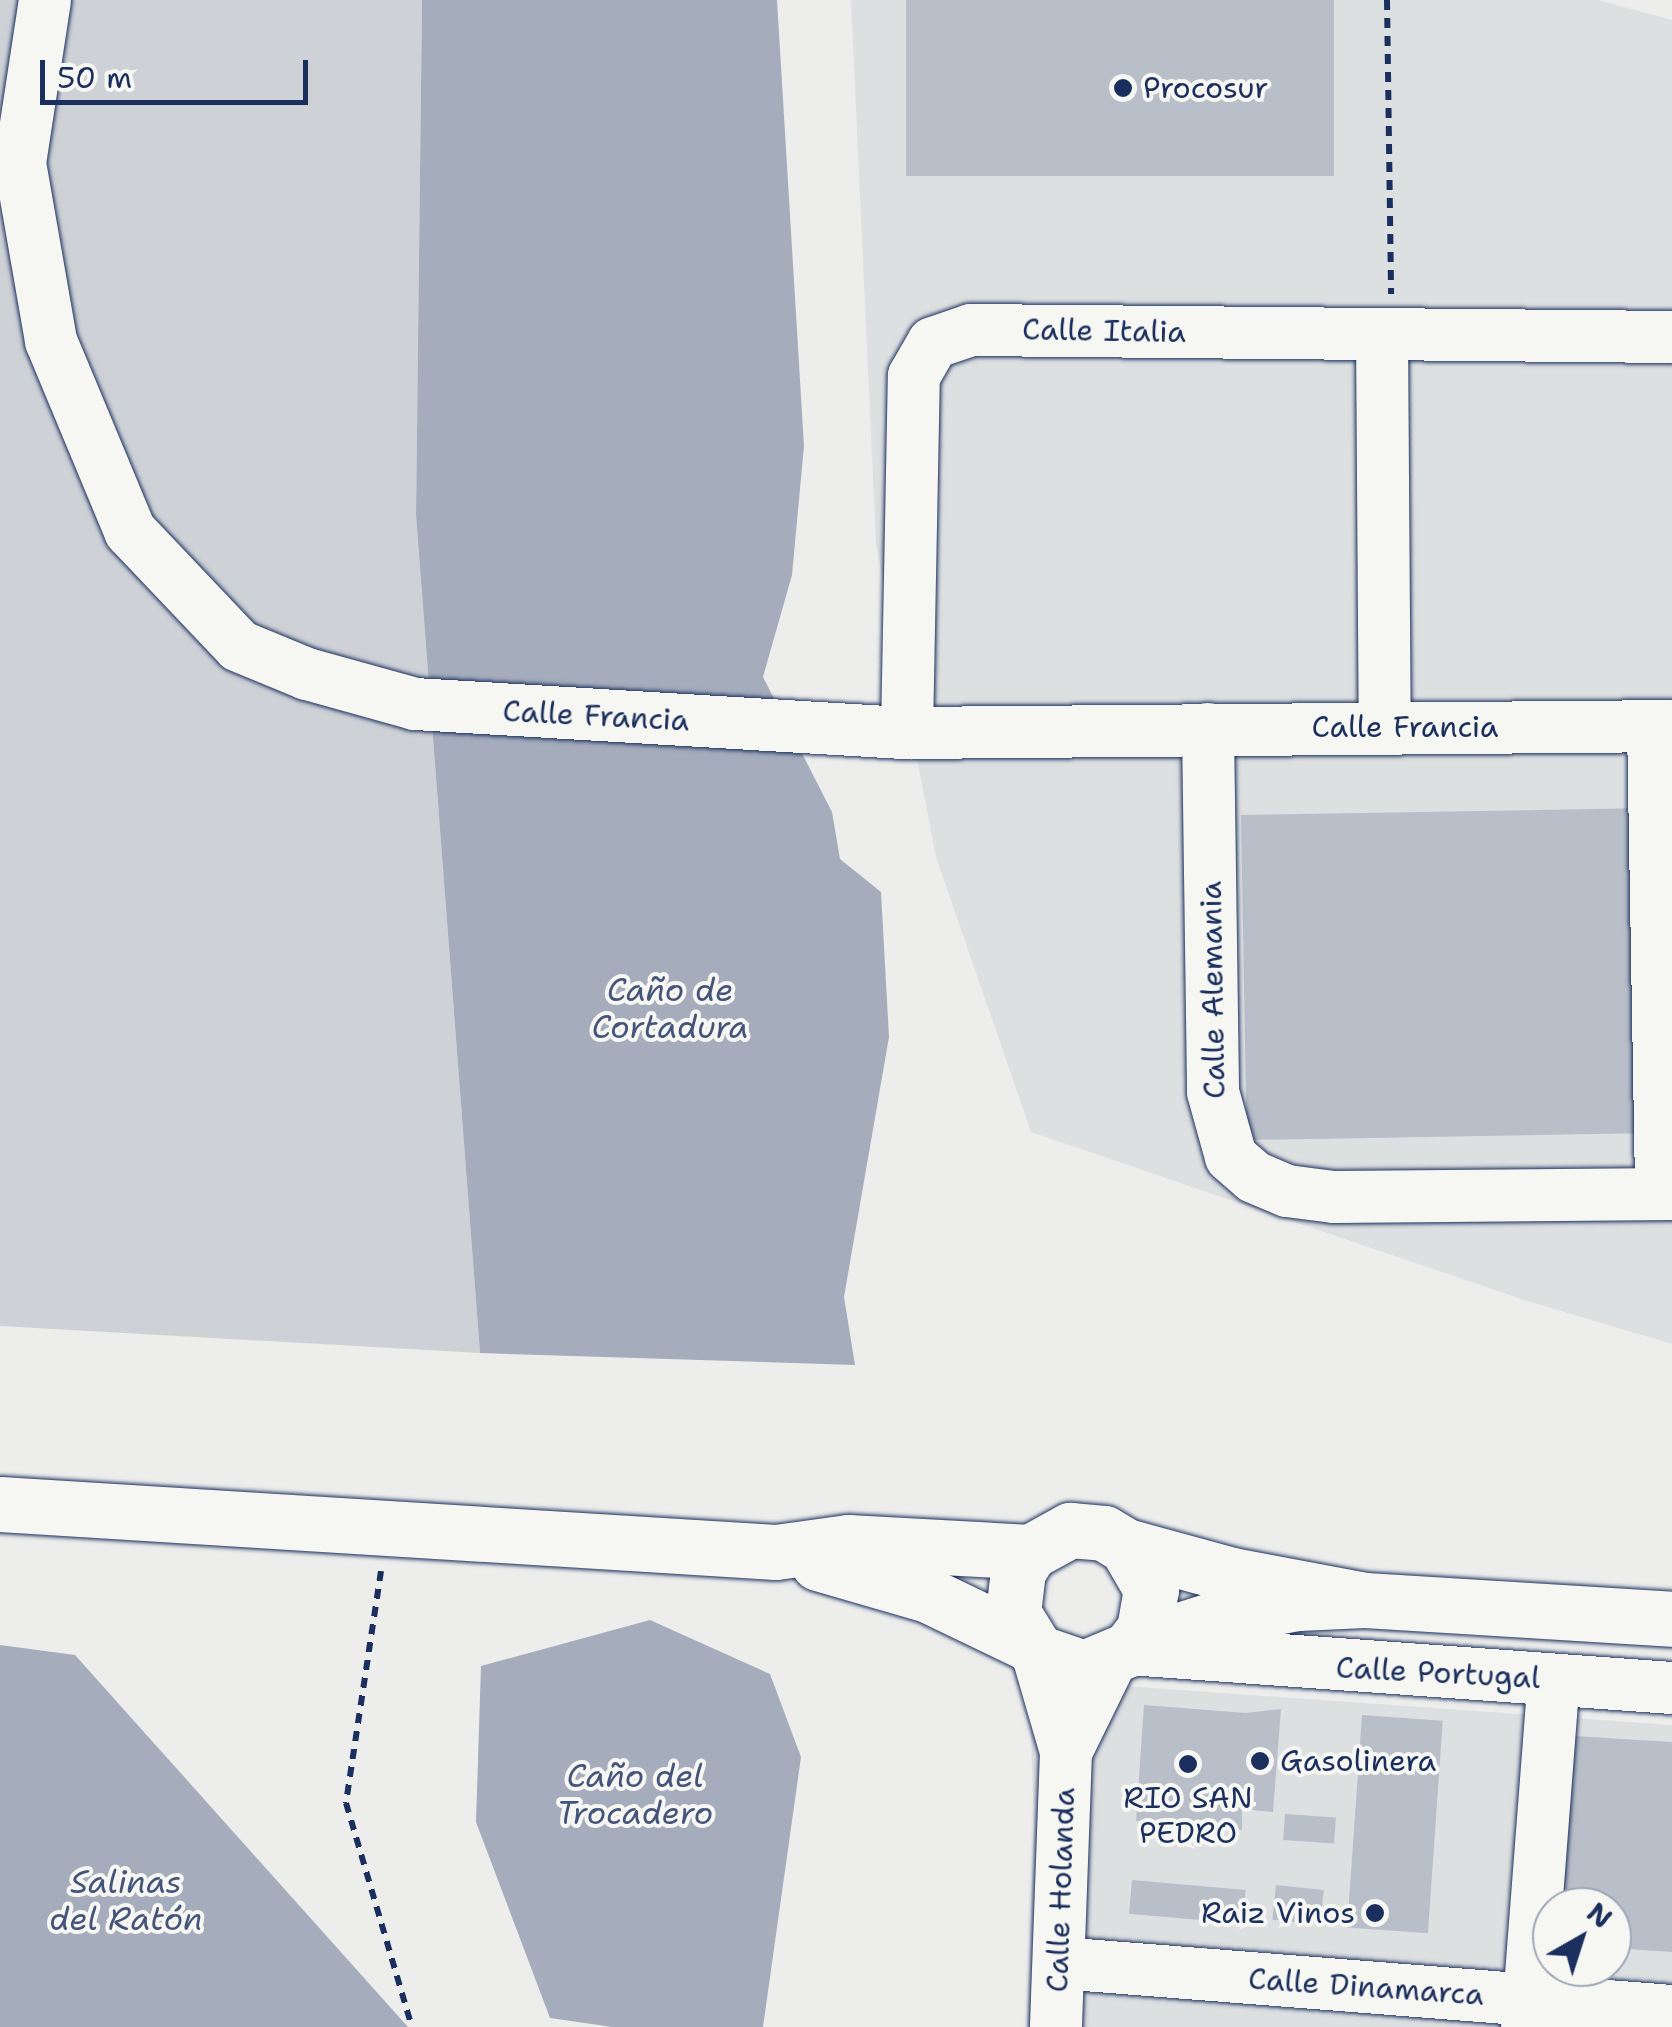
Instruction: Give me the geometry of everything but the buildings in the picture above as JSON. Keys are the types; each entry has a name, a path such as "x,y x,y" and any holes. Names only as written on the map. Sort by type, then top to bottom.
{"main road":[{"path":"0,1504 387,1531 776,1552 848,1542 1030,1552 1070,1530 1104,1533 1126,1546 1232,1575 1364,1600 1672,1619"},
{"path":"1124,1652 1144,1630 1150,1590 1126,1546"},
{"path":"776,1552 928,1595 1033,1648 1084,1668 1221,1617 1364,1600"},
{"path":"1030,1552 1012,1591 1013,1613 1033,1648"}],"street":[{"name":"Calle Francia","path":"45,0 20,163 51,341 130,532 239,646 306,674 415,704 907,733 1663,726"},
{"name":"Calle Italia","path":"907,733 914,376 933,344 971,330 1672,337"},
{"path":"1385,726 1387,334"},
{"path":"1663,726 1666,1194"},
{"name":"Calle Alemania","path":"1208,729 1213,1092 1231,1157 1287,1192 1334,1197 1666,1194"},
{"path":"1033,1648 1066,1752"},
{"path":"1066,1752 1124,1652"},
{"name":"Calle Portugal","path":"1124,1652 1672,1688"},
{"path":"1528,2013 1554,1680"},
{"name":"Calle Holanda","path":"1056,2027 1066,1752"},
{"name":"Calle Dinamarca","path":"1060,1963 1528,2013 1672,2011"}],"path":[{"path":"1387,0 1387,334"},
{"path":"387,1531 346,1803 412,2027"}],"shaded area":[{"path":"0,0 422,0 416,515 480,1353 0,1326"},
{"path":"851,0 1598,0 1672,20 1672,1344 1524,1300 1031,1132 936,857 876,544"},
{"path":"1029,1679 1672,1725 1672,2027 1027,2027 1034,1822"}],"water":[{"name":"Caño de Cortadura","path":"422,0 777,0 804,446 792,575 763,677 832,812 840,859 881,892 889,1037 844,1297 855,1365 480,1353 416,515"},
{"name":"Caño del Trocadero","path":"650,1620 770,1674 801,1757 763,2027 612,2027 550,2018 476,1822 481,1666"},
{"name":"Salinas del Ratón","path":"0,1645 75,1655 408,2027 0,2027"}],"place":[{"name":"Procosur","path":"1123,88"},
{"name":"Gasolinera","path":"1260,1761"},
{"name":"RIO SAN PEDRO","path":"1188,1764"},
{"name":"Raiz Vinos","path":"1375,1913"}]}
